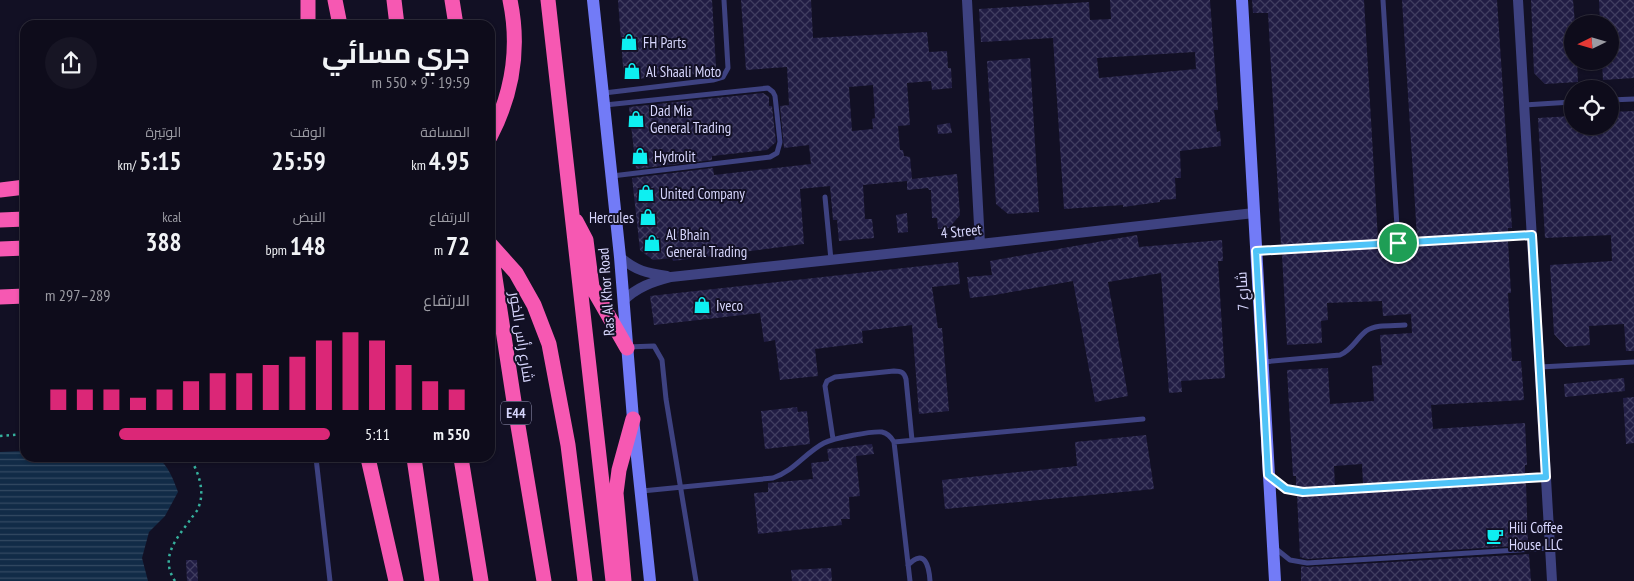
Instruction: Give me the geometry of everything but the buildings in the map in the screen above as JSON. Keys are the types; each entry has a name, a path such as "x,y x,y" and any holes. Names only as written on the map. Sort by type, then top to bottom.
{"highway":[{"path":"308,0 308,20"},
{"path":"336,0 339,20"},
{"path":"394,0 396,20"},
{"path":"452,0 455,20"},
{"path":"495,127 501,116 514,68 515,24 510,0"},
{"path":"548,0 614,581"},
{"path":"0,190 20,188"},
{"path":"571,209 586,240 592,287 627,348"},
{"path":"0,220 20,218"},
{"path":"0,249 20,248"},
{"path":"495,250 516,273 534,305 549,344 568,446 585,581"},
{"name":"شارع رأس الخور","path":"495,278 544,581"},
{"path":"0,297 20,296"},
{"path":"624,581 616,493 619,470 633,419"},
{"path":"369,462 396,581"},
{"path":"415,462 432,581"},
{"path":"463,462 481,581"}],"street":[{"name":"Ras Al Khor Road","path":"593,0 620,257 633,419 650,581"},
{"path":"966,0 980,244"},
{"name":"شارع 7","path":"1242,0 1274,581"},
{"path":"1518,0 1552,581"},
{"name":"4 Street","path":"623,301 633,291 671,277 1254,213"},
{"name":"4 Street","path":"620,257 632,267 646,273 671,277"}],"lane":[{"path":"604,99 722,77 728,68 724,0"},
{"path":"1383,0 1398,243"},
{"path":"604,99 764,88 771,90 775,96 779,133 779,149 770,157 612,176"},
{"path":"1619,100 1634,99"},
{"path":"1524,105 1564,102"},
{"path":"825,196 831,260"},
{"path":"1256,251 1532,235"},
{"path":"1262,362 1340,355 1346,352 1364,332 1371,328 1405,325"},
{"path":"627,348 654,346 662,360 666,399 696,581"},
{"path":"1540,367 1634,362"},
{"path":"833,439 825,386 827,382 835,377 900,371 906,379 912,440"},
{"path":"894,442 1143,419"},
{"path":"642,491 764,479 782,475 790,471 825,442 833,439 884,432 894,442 910,581"},
{"path":"316,462 330,581"},
{"path":"1268,475 1286,489 1303,492 1546,477"},
{"path":"1272,546 1290,560 1307,563 1550,548"},
{"path":"908,565 918,558 924,560 928,564 930,581"}],"path":[{"path":"0,436 20,434"},
{"path":"175,581 169,569 169,553 172,545 199,507 201,497 198,475 192,462"}],"water":[{"path":"20,451 20,462 162,462 170,473 178,492 165,516 149,532 142,558 148,581 0,581 0,452"}],"place":[{"name":"FH Parts","path":"629,42"},
{"name":"Al Shaali Moto","path":"632,71"},
{"name":"Dad Mia General Trading","path":"636,119"},
{"name":"Hydrolit","path":"640,156"},
{"name":"United Company","path":"646,193"},
{"name":"Hercules","path":"648,217"},
{"name":"Al Bhain General Trading","path":"652,243"},
{"name":"Iveco","path":"702,305"},
{"name":"Hili Coffee House LLC","path":"1495,536"}],"route":[{"path":"1532,235 1546,477 1294,492 1286,489 1268,475 1256,251 1398,243 1532,235"}]}
